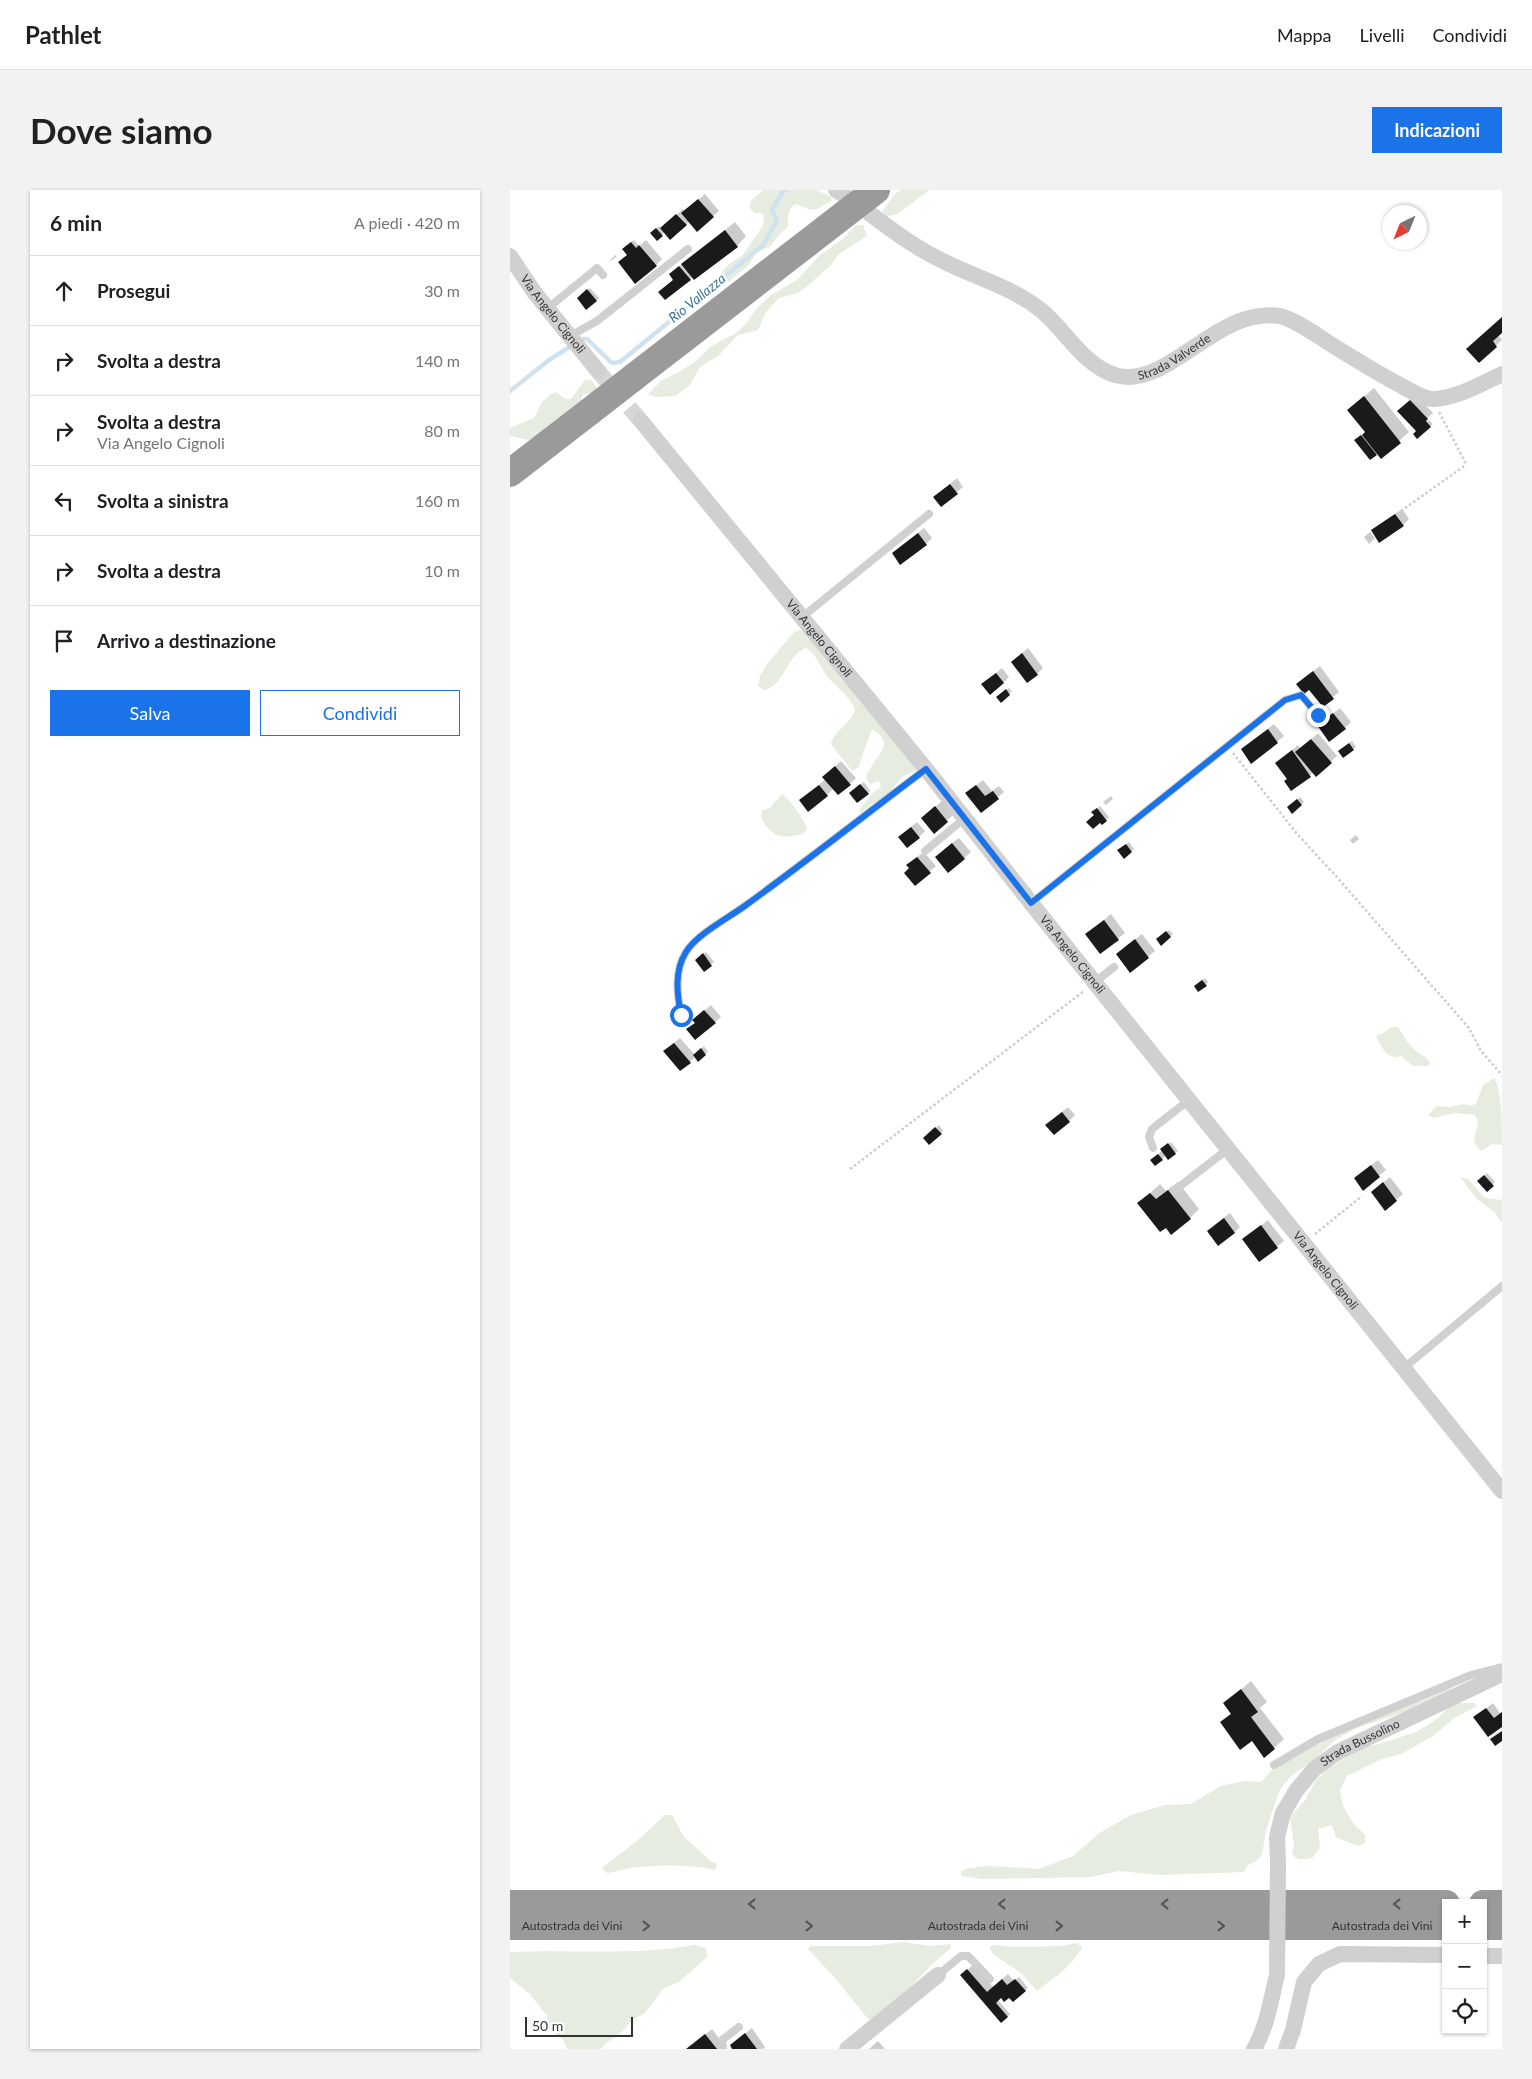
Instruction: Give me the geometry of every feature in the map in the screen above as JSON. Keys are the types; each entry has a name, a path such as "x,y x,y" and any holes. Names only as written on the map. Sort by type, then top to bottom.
{"highway":[{"path":"510,474 634,378 872,202"},
{"name":"Autostrada dei Vini","path":"510,1904 1442,1904"},
{"path":"1487,1904 1502,1904"},
{"name":"Autostrada dei Vini","path":"510,1926 1442,1926"},
{"path":"1487,1926 1502,1926"}],"street":[{"name":"Strada Valverde","path":"872,202 920,249 1021,297 1041,311 1098,367 1113,375 1126,378 1144,375 1160,369 1221,328 1245,318 1279,316 1297,324 1371,369 1410,390 1433,399"},
{"name":"Via Angelo Cignoli","path":"510,256 548,308 598,370"},
{"path":"1433,399 1462,393 1502,374"},
{"name":"Via Angelo Cignoli","path":"641,421 926,769 1502,1491"},
{"name":"Strada Bussolino","path":"1254,2049 1268,2013 1277,1975 1278,1838 1284,1813 1296,1791 1314,1769 1338,1752 1502,1674"},
{"path":"1286,2049 1293,2030 1304,1982 1319,1964 1340,1954 1442,1955"},
{"path":"1487,1956 1502,1956"},
{"path":"847,2049 938,1975"}],"lane":[{"path":"570,336 597,320 688,249"},
{"path":"548,308 598,268 602,275"},
{"path":"801,618 929,514"},
{"path":"1031,903 1285,700 1301,695 1318,715"},
{"path":"681,1015 677,978 686,952 707,932 746,905 926,769"},
{"path":"925,850 965,818"},
{"path":"1095,982 1114,968"},
{"path":"1153,1148 1149,1136 1152,1129 1189,1100"},
{"path":"1175,1190 1228,1149"},
{"path":"1404,1368 1502,1286"},
{"path":"1274,1765 1318,1739 1471,1675 1502,1667"},
{"path":"938,1975 961,1956 968,1956 990,1979"},
{"path":"724,2049 722,2040 739,2027"}],"path":[{"path":"1401,511 1463,466 1465,462 1433,399"},
{"path":"1227,746 1298,835 1469,1028 1481,1051 1502,1075"},
{"path":"850,1169 1095,982"},
{"path":"1303,1243 1362,1196"}],"shaded area":[{"path":"763,190 816,190 831,197 832,201 815,210 797,204 793,206 789,211 787,228 771,246 756,253 749,265 720,289 691,307 703,287 716,278 730,263 742,256 763,226 764,215 754,213 750,208 751,201"},
{"path":"901,190 929,190 898,214 885,217 882,212 895,194"},
{"path":"856,225 863,225 867,236 839,254 831,265 798,293 779,298 766,312 758,330 738,335 718,356 700,367 690,385 675,396 656,397 648,394 661,381 696,361 710,347 736,333 771,295 798,279 820,255 842,240"},
{"path":"585,380 591,380 597,388 594,393 583,394 580,403 572,411 557,419 545,431 529,440 510,436 510,428 534,418 542,402 551,394 556,392 565,399 571,399"},
{"path":"803,629 917,770 902,777 888,794 862,813 859,812 860,809 873,793 881,787 879,781 870,784 866,778 883,747 880,735 872,729 858,768 852,771 831,744 850,719 855,709 827,676 813,654 806,648 794,657 771,688 764,690 758,686 760,676 767,664 794,632"},
{"path":"782,794 792,804 805,824 807,828 803,834 783,836 773,833 761,817 762,810 769,809"},
{"path":"1391,1027 1397,1027 1412,1048 1428,1060 1430,1063 1428,1066 1413,1066 1401,1056 1392,1056 1385,1051 1376,1035 1382,1034"},
{"path":"1494,1078 1499,1091 1502,1145 1492,1144 1481,1151 1477,1147 1475,1137 1478,1121 1475,1115 1454,1113 1434,1118 1428,1115 1437,1106 1450,1107 1463,1104 1470,1106 1476,1104 1483,1085"},
{"path":"1460,1177 1468,1179 1485,1198 1502,1200 1502,1223 1494,1212 1477,1199"},
{"path":"1452,1686 1451,1689 1421,1706 1357,1728 1335,1740 1315,1759 1290,1777 1281,1788 1277,1797 1266,1830 1262,1855 1255,1862 1248,1865 1244,1872 1160,1875 1119,1871 1091,1877 982,1879 961,1876 961,1871 969,1868 989,1866 1039,1869 1073,1856 1098,1834 1131,1815 1165,1805 1191,1804 1221,1786 1245,1781 1261,1782 1276,1766 1316,1742"},
{"path":"1458,1703 1474,1703 1477,1706 1453,1719 1433,1736 1401,1754 1382,1759 1347,1776 1340,1790 1343,1806 1353,1823 1365,1835 1365,1843 1358,1846 1336,1837 1332,1825 1318,1829 1320,1848 1312,1858 1296,1858 1292,1854 1294,1844 1290,1817 1305,1800 1317,1779 1328,1768 1359,1747 1375,1745 1416,1732 1437,1719 1449,1707"},
{"path":"665,1815 672,1815 684,1837 712,1862 717,1864 715,1870 684,1866 662,1866 630,1868 607,1873 602,1868 638,1840"},
{"path":"904,1942 930,1946 951,1944 951,1948 874,2020 868,2019 836,1979 808,1949 810,1946 870,1946"},
{"path":"1076,1943 1082,1947 1078,1954 1062,1971 1037,1991 1021,1973 993,1954 989,1947 996,1945 1012,1947 1061,1946"},
{"path":"695,1945 706,1948 707,1957 679,1982 664,1988 645,2013 632,2020 618,2036 607,2042 601,2049 567,2049 564,2041 551,2029 547,2016 531,1995 510,1978 510,1952 626,1951"}],"building":[{"path":"698,199 714,217 697,232 681,213"},
{"path":"676,214 687,225 670,240 660,228"},
{"path":"656,228 663,236 657,241 650,233"},
{"path":"725,230 738,247 694,280 681,264"},
{"path":"631,242 636,248 639,245 657,266 635,284 618,262 627,255 622,249"},
{"path":"679,266 691,280 665,300 658,292 673,280 669,274"},
{"path":"587,289 597,301 586,310 577,298"},
{"path":"1502,317 1502,333 1493,341 1497,347 1479,363 1466,349"},
{"path":"1364,396 1401,443 1381,459 1362,435 1365,432 1347,410"},
{"path":"1410,400 1428,419 1426,421 1431,427 1417,439 1413,434 1416,431 1397,411"},
{"path":"1361,435 1377,455 1370,460 1354,440"},
{"path":"950,484 958,494 941,507 933,497"},
{"path":"1395,514 1404,526 1379,543 1371,530"},
{"path":"918,533 927,545 900,565 892,553"},
{"path":"1022,653 1038,675 1027,683 1011,662"},
{"path":"1313,671 1334,699 1323,707 1309,690 1304,694 1296,684"},
{"path":"996,673 1004,683 990,695 981,684"},
{"path":"1006,689 1010,695 1001,703 996,697"},
{"path":"1333,713 1346,729 1329,742 1317,725"},
{"path":"1268,729 1278,743 1251,764 1241,749"},
{"path":"1311,739 1332,763 1316,777 1295,752"},
{"path":"1349,743 1354,750 1343,758 1338,751"},
{"path":"1292,750 1311,777 1291,791 1284,781 1287,779 1275,763"},
{"path":"835,766 851,785 838,795 822,777"},
{"path":"860,784 869,794 857,803 849,793"},
{"path":"819,785 828,796 808,812 799,800"},
{"path":"976,785 985,796 993,791 999,799 981,813 965,793"},
{"path":"1297,799 1302,805 1292,814 1287,807"},
{"path":"935,806 948,822 934,834 921,818"},
{"path":"1097,808 1107,821 1102,825 1100,823 1093,829 1086,822 1094,815 1091,812"},
{"path":"911,827 920,838 907,848 898,837"},
{"path":"952,843 965,859 948,873 935,857"},
{"path":"1126,844 1132,852 1124,859 1117,850"},
{"path":"917,857 931,873 915,886 904,873 909,868 906,865"},
{"path":"1104,920 1119,940 1100,954 1085,934"},
{"path":"1166,931 1171,937 1161,946 1156,939"},
{"path":"1135,939 1149,958 1130,973 1116,954"},
{"path":"703,953 712,966 704,972 695,960"},
{"path":"1202,980 1207,986 1198,992 1194,986"},
{"path":"704,1010 716,1023 695,1040 686,1029 695,1023 692,1020"},
{"path":"674,1043 691,1063 680,1071 663,1051"},
{"path":"701,1048 706,1055 698,1062 693,1055"},
{"path":"1062,1112 1070,1122 1054,1135 1045,1125"},
{"path":"935,1127 942,1134 929,1145 923,1138"},
{"path":"1168,1143 1176,1154 1168,1160 1160,1149"},
{"path":"1158,1154 1163,1160 1155,1166 1150,1160"},
{"path":"1371,1165 1380,1177 1363,1191 1354,1178"},
{"path":"1484,1175 1494,1186 1487,1192 1477,1181"},
{"path":"1383,1182 1397,1201 1385,1211 1371,1192"},
{"path":"1168,1190 1191,1219 1171,1235 1166,1228 1160,1232 1137,1203 1150,1193 1156,1199"},
{"path":"1224,1218 1235,1233 1218,1246 1207,1231"},
{"path":"1261,1225 1278,1248 1259,1262 1242,1239"},
{"path":"1241,1689 1258,1712 1251,1717 1275,1749 1264,1758 1252,1741 1240,1750 1220,1722 1231,1714 1223,1703"},
{"path":"1486,1708 1494,1718 1502,1712 1502,1727 1488,1737 1473,1717"},
{"path":"1502,1731 1502,1741 1495,1746 1490,1739"},
{"path":"967,1969 987,1992 1002,1979 1007,1985 1015,1979 1026,1991 1013,2002 1009,1998 1004,2002 1001,1998 996,2003 1008,2017 1001,2023 960,1975"},
{"path":"745,2033 757,2049 732,2049 730,2045"},
{"path":"705,2034 717,2049 686,2049"}],"waterway":[{"name":"Rio Vallazza","path":"583,339 587,339 612,363 620,362 763,245 777,221 772,210 784,190"},
{"name":"Rio Vallazza","path":"510,391 549,360 571,346"}],"tunnel":[{"path":"598,371 641,421"}],"route":[{"path":"681,1015 677,978 686,952 707,932 746,905 926,769 1031,903 1285,700 1301,695 1318,715"}]}
